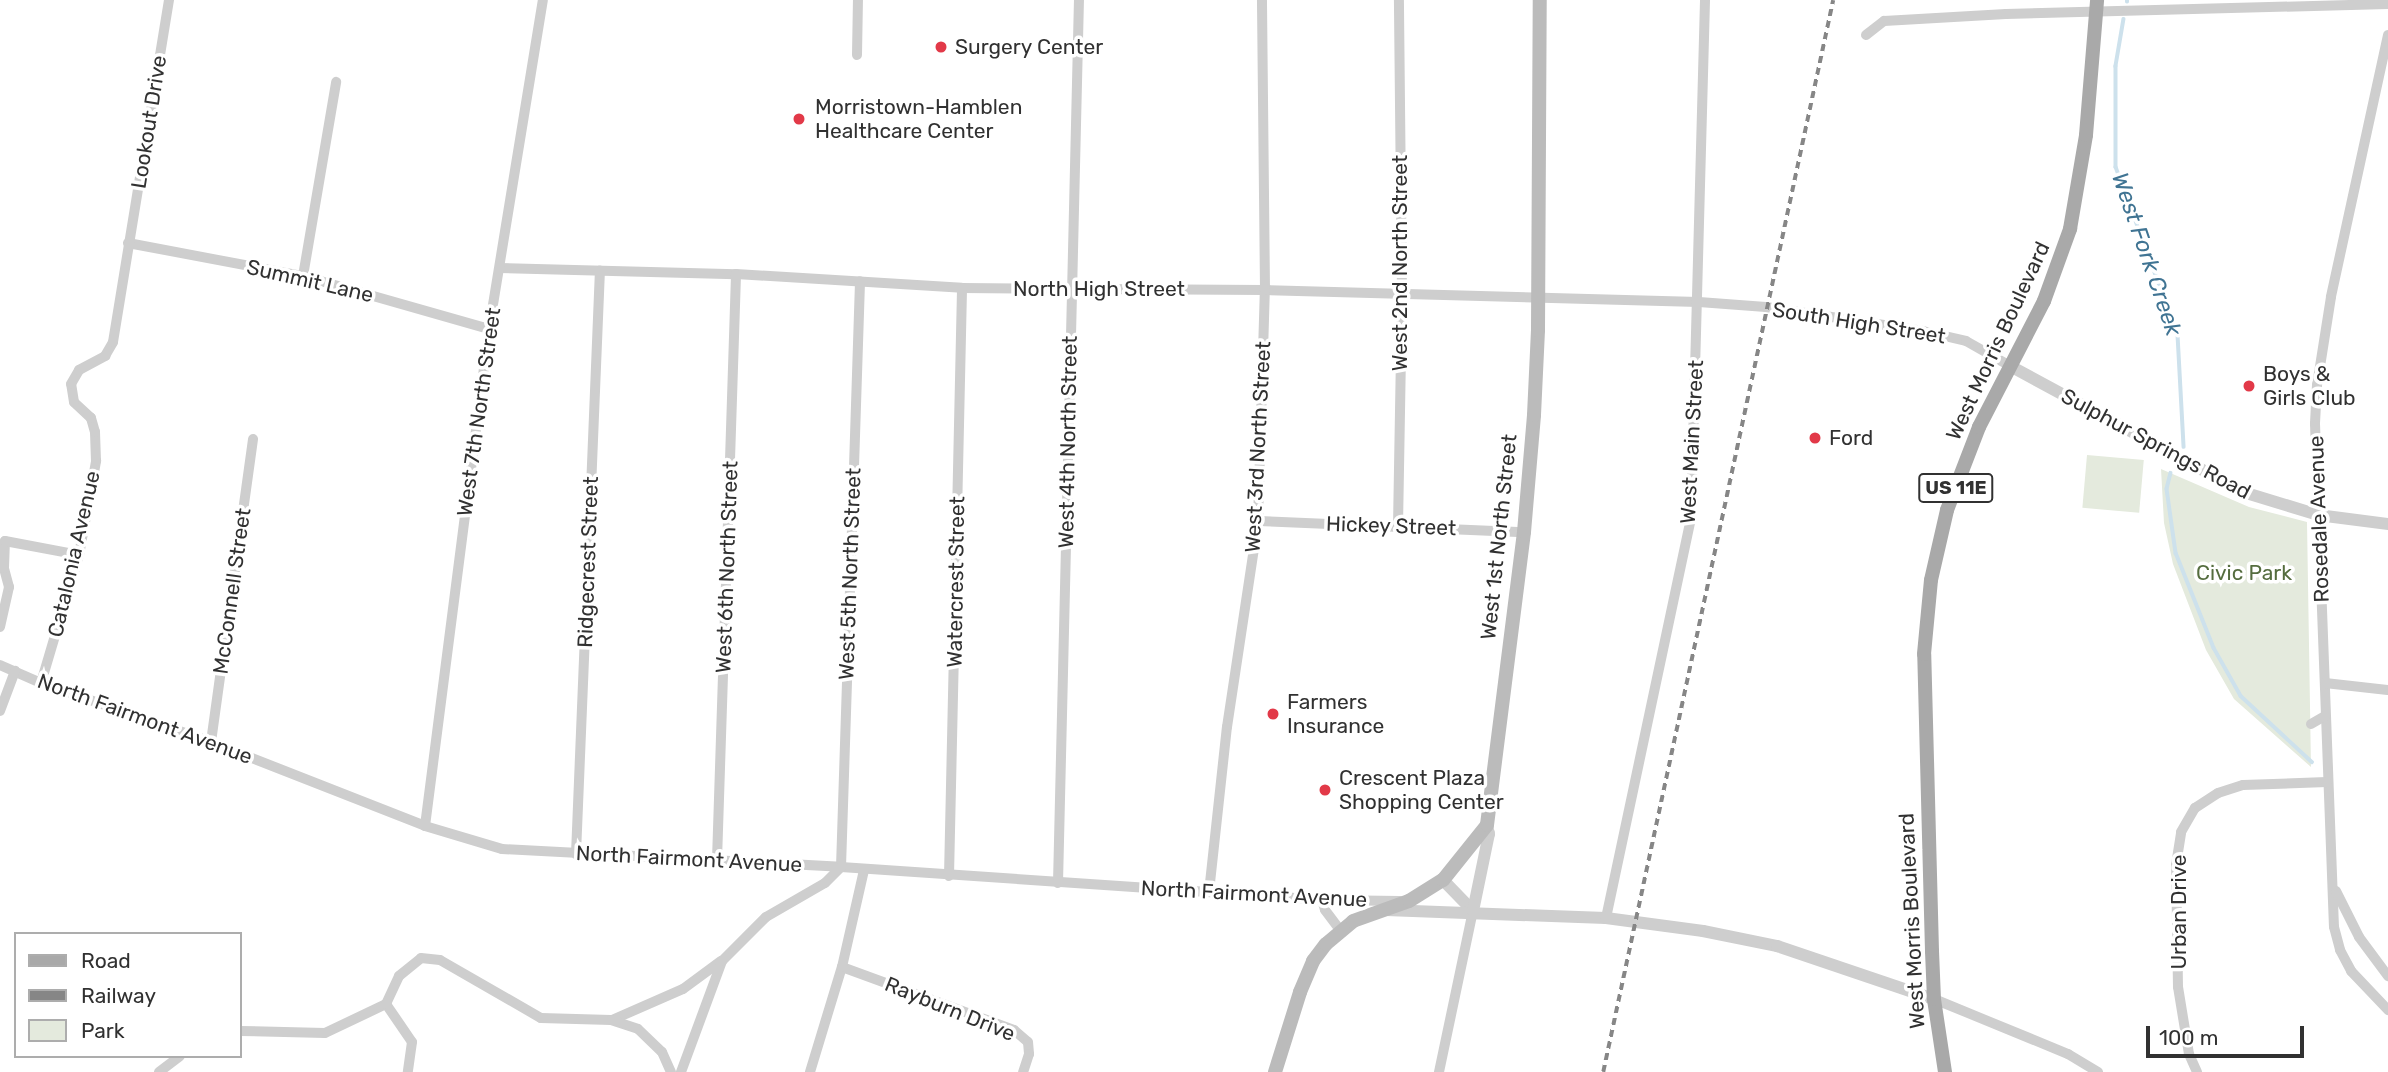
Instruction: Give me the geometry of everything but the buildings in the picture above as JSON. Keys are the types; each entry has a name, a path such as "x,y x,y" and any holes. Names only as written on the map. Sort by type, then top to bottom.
{"main road":[{"name":"West 1st North Street","path":"1487,825 1524,532 1534,415 1538,296 1540,0"},
{"name":"West Morris Boulevard","path":"1945,1072 1934,999 1924,654 1931,580 1947,510 1979,427 2044,301 2070,229 2083,164 2097,6"},
{"path":"1275,1072 1290,1019 1313,961 1340,930 1362,916 1409,901 1443,880 1487,825"}],"street":[{"name":"Lookout Drive","path":"128,243 169,0"},
{"name":"West 7th North Street","path":"425,826 489,329 543,0"},
{"path":"857,55 858,0"},
{"name":"West 4th North Street","path":"1058,883 1079,0"},
{"name":"West 3rd North Street","path":"1209,892 1227,727 1258,521 1265,290 1262,0"},
{"name":"West 2nd North Street","path":"1398,526 1402,295 1399,0"},
{"name":"West Main Street","path":"1606,918 1691,518 1699,302 1705,0"},
{"path":"1866,35 1884,21 2097,6 2388,4"},
{"name":"Rosedale Avenue","path":"2388,35 2331,297 2316,385 2318,515 2334,927 2340,950 2351,971 2388,1010"},
{"path":"303,276 336,82"},
{"name":"Summit Lane","path":"128,243 303,276 489,329"},
{"name":"Catalonia Avenue","path":"41,683 79,555 96,461 95,432 91,418 75,402 71,384 79,370 105,356 113,342 128,243"},
{"name":"North High Street","path":"500,268 736,274 962,288 1265,290 1699,302"},
{"name":"Ridgecrest Street","path":"576,854 600,270"},
{"name":"West 6th North Street","path":"717,860 736,274"},
{"name":"West 5th North Street","path":"841,867 860,281"},
{"name":"Watercrest Street","path":"949,876 962,288"},
{"name":"South High Street","path":"1699,302 1766,307 1923,331 1966,341 2011,366"},
{"name":"Sulphur Springs Road","path":"2011,366 2243,492 2318,515 2388,524"},
{"name":"McConnell Street","path":"211,742 253,439"},
{"name":"Hickey Street","path":"1258,521 1524,532"},
{"path":"0,627 9,587 4,568 5,541 79,555"},
{"name":"North Fairmont Avenue","path":"0,665 41,683 211,742 425,826 502,849 841,867 1322,900 1409,901"},
{"path":"0,710 15,671"},
{"path":"2325,683 2388,690"},
{"path":"2311,724 2325,716"},
{"name":"Urban Drive","path":"2197,1072 2189,1054 2178,988 2176,865 2181,832 2194,808 2218,793 2243,785 2327,782"},
{"name":"West 1st North Street","path":"1439,1072 1489,834 1487,825"},
{"path":"611,1020 683,989 722,961 766,917 825,883 841,867"},
{"path":"810,1072 842,967 864,870"},
{"path":"1443,880 1473,911"},
{"path":"2333,884 2359,937 2388,976"},
{"path":"1322,900 1325,910 1340,930"},
{"path":"1381,910 1459,913 1473,911 1606,918 1703,931 1777,946 1934,999 2057,1049 2098,1072"},
{"path":"242,1031 325,1032 386,1004 399,976 421,958 440,960 541,1018 611,1020 638,1029 662,1052 671,1072"},
{"path":"681,1072 722,961"},
{"name":"Rayburn Drive","path":"842,967 1014,1030 1028,1042 1029,1054 1023,1072"},
{"path":"386,1004 412,1042 408,1072"},
{"path":"159,1072 177,1058"}],"green space":[{"path":"2087,455 2144,460 2139,513 2082,508"},
{"name":"Civic Park","path":"2161,469 2249,507 2307,522 2311,767 2234,699 2206,650 2173,564 2164,523"}],"waterway":[{"name":"West Fork Creek","path":"2124,19 2116,66 2116,167 2178,335 2184,447"},
{"name":"West Fork Creek","path":"2171,473 2167,489 2176,553 2214,648 2241,696 2312,762"}],"railway":[{"path":"1603,1072 1833,0"}],"place":[{"name":"Surgery Center","path":"941,47"},
{"name":"Morristown-Hamblen Healthcare Center","path":"799,119"},
{"name":"Boys & Girls Club","path":"2249,386"},
{"name":"Ford","path":"1815,438"},
{"name":"Farmers Insurance","path":"1273,714"},
{"name":"Crescent Plaza Shopping Center","path":"1325,790"}]}
